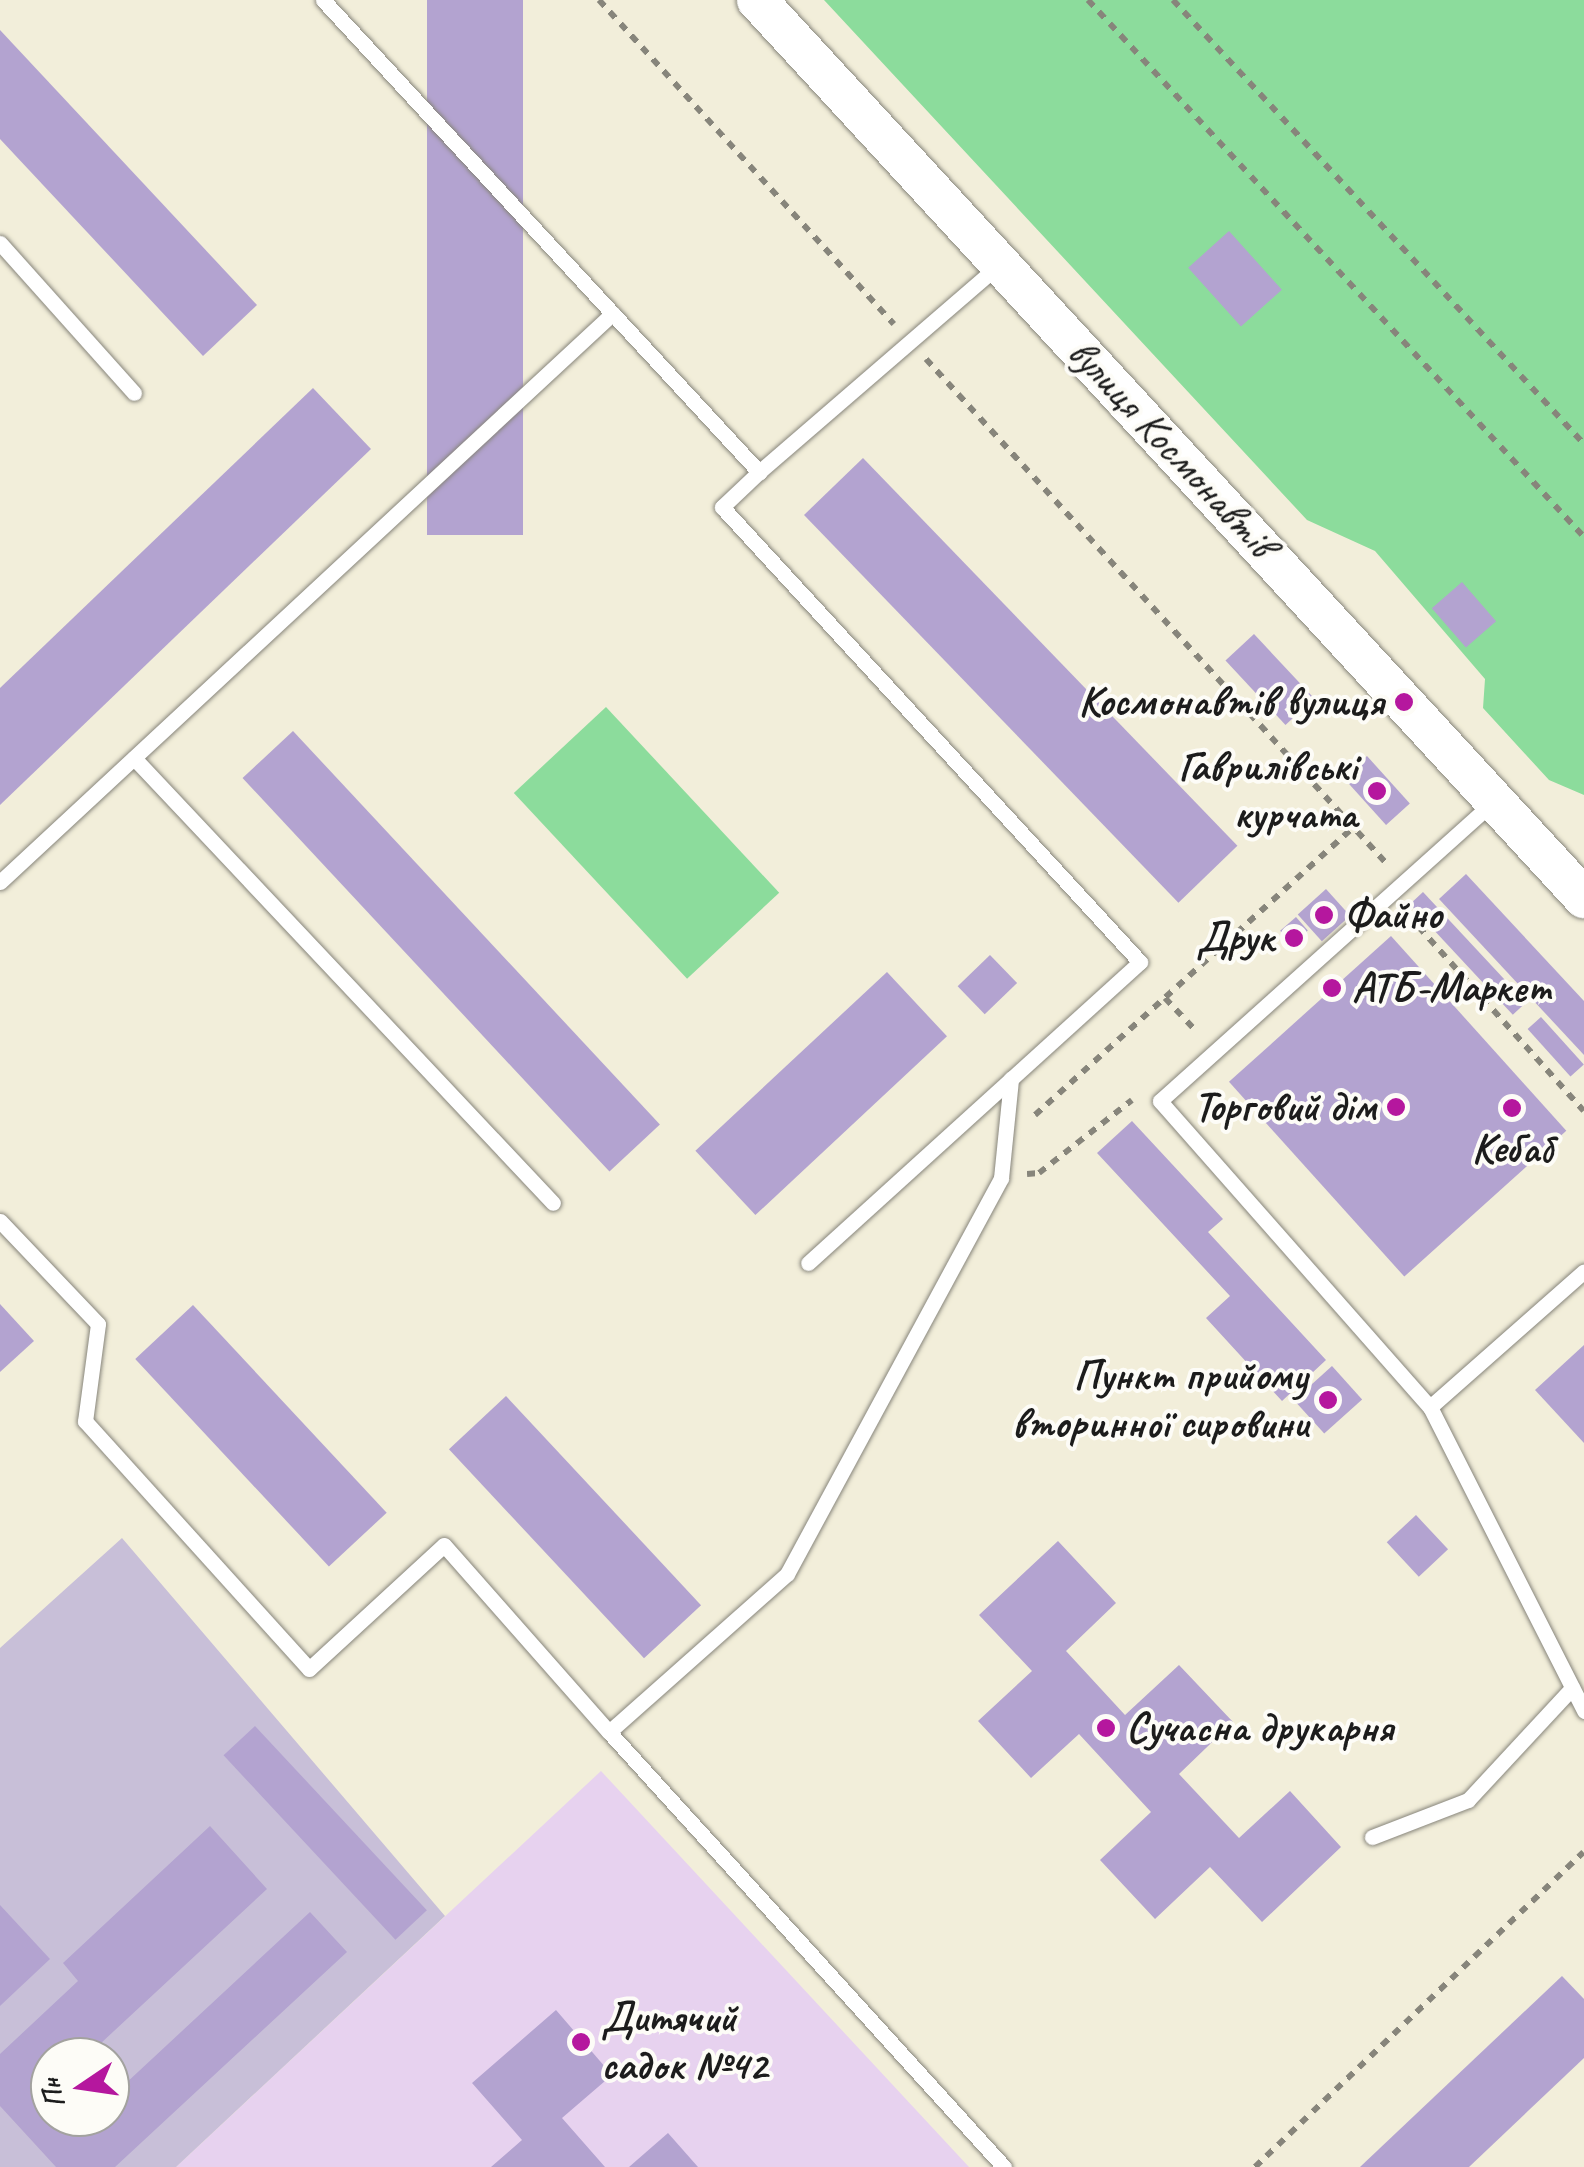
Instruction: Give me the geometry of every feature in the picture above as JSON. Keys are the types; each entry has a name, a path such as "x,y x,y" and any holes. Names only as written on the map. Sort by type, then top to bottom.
{"street":[{"name":"вулиця Космонавтів","path":"757,0 1580,887"}],"lane":[{"path":"323,0 759,472"},
{"path":"0,243 134,393"},
{"path":"808,1263 1140,962 722,506 1001,263"},
{"path":"0,882 612,313"},
{"path":"134,758 553,1202"},
{"path":"1496,799 1160,1101 1430,1407 1584,1711"},
{"path":"609,1732 787,1574 1001,1178 1011,1079"},
{"path":"0,1221 98,1324 84,1421 309,1669 444,1545 1004,2167"},
{"path":"1430,1407 1584,1271"},
{"path":"1372,1837 1468,1800 1572,1688"}],"path":[{"path":"599,0 1404,883 1400,906 1584,1112"},
{"path":"1088,0 1584,537"},
{"path":"1173,0 1584,444"},
{"path":"1004,1143 1353,828"},
{"path":"1164,998 1215,1051"},
{"path":"1039,1173 1124,1100 1160,1101"},
{"path":"1255,2167 1584,1852"}],"shaded area":[{"path":"122,1538 445,1916 176,2167 0,2167 0,1648"},
{"name":"Дитячий садок №42","path":"601,1771 969,2167 176,2167"}],"green space":[{"path":"824,0 1584,0 1584,795 1549,780 1483,708 1485,679 1375,551 1307,520"},
{"path":"606,707 779,893 687,979 514,793"}],"building":[{"path":"427,0 523,0 523,535 427,535"},
{"path":"0,30 257,305 203,356 0,139"},
{"path":"1229,231 1282,290 1241,327 1188,268"},
{"path":"313,388 371,449 0,805 0,688"},
{"path":"863,458 1237,846 1178,903 804,515"},
{"path":"1462,582 1496,621 1466,647 1432,608"},
{"path":"1254,634 1314,698 1285,725 1225,661"},
{"path":"293,731 660,1124 609,1172 243,778"},
{"name":"Гаврилівські курчата","path":"1367,756 1410,804 1386,825 1343,777"},
{"path":"1466,874 1584,1001 1584,1055 1439,899"},
{"name":"Файно","path":"1326,889 1350,916 1322,941 1298,914"},
{"path":"1423,892 1526,1002 1513,1015 1410,904"},
{"name":"Друк","path":"1296,917 1308,931 1292,944 1280,931"},
{"name":"Торговий дім","path":"1391,936 1566,1131 1404,1277 1229,1082"},
{"path":"990,955 1017,983 985,1014 958,986"},
{"path":"887,972 947,1036 755,1215 695,1151"},
{"path":"1541,1017 1584,1065 1570,1077 1528,1029"},
{"path":"1132,1121 1223,1219 1208,1232 1326,1360 1282,1401 1206,1318 1230,1296 1097,1153"},
{"path":"0,1304 34,1341 0,1372"},
{"path":"193,1305 387,1513 329,1567 135,1359"},
{"path":"1584,1345 1584,1443 1535,1390"},
{"name":"Пункт прийому вторинної сировини","path":"1332,1366 1362,1399 1324,1434 1294,1400"},
{"path":"506,1396 701,1605 644,1658 449,1449"},
{"path":"1416,1515 1448,1549 1419,1577 1387,1542"},
{"name":"Сучасна друкарня","path":"1058,1541 1116,1603 1066,1651 1125,1715 1179,1665 1233,1722 1179,1774 1239,1838 1290,1791 1341,1847 1262,1922 1210,1867 1155,1919 1100,1860 1151,1812 1079,1734 1031,1778 978,1721 1032,1671 979,1615"},
{"path":"255,1726 427,1910 395,1940 224,1755"},
{"path":"210,1826 267,1889 108,2037 30,2037 30,2137 130,2137 130,2079 310,1912 347,1952 115,2167 56,2167 0,2106 0,2054 78,1981 63,1963"},
{"path":"0,1905 50,1959 0,2006"},
{"path":"1562,1976 1584,1999 1584,2058 1469,2167 1360,2167"},
{"path":"556,2010 612,2075 562,2118 605,2167 491,2167 522,2140 472,2083"},
{"path":"668,2133 698,2167 629,2167"}],"place":[{"name":"Космонавтів вулиця","path":"1404,702"},
{"name":"Гаврилівські курчата","path":"1377,791"},
{"name":"Файно","path":"1324,915"},
{"name":"Друк","path":"1294,938"},
{"name":"АТБ-Маркет","path":"1332,988"},
{"name":"Торговий дім","path":"1396,1107"},
{"name":"Кебаб","path":"1512,1108"},
{"name":"Пункт прийому вторинної сировини","path":"1328,1400"},
{"name":"Сучасна друкарня","path":"1106,1728"},
{"name":"Дитячий садок №42","path":"581,2042"}]}
